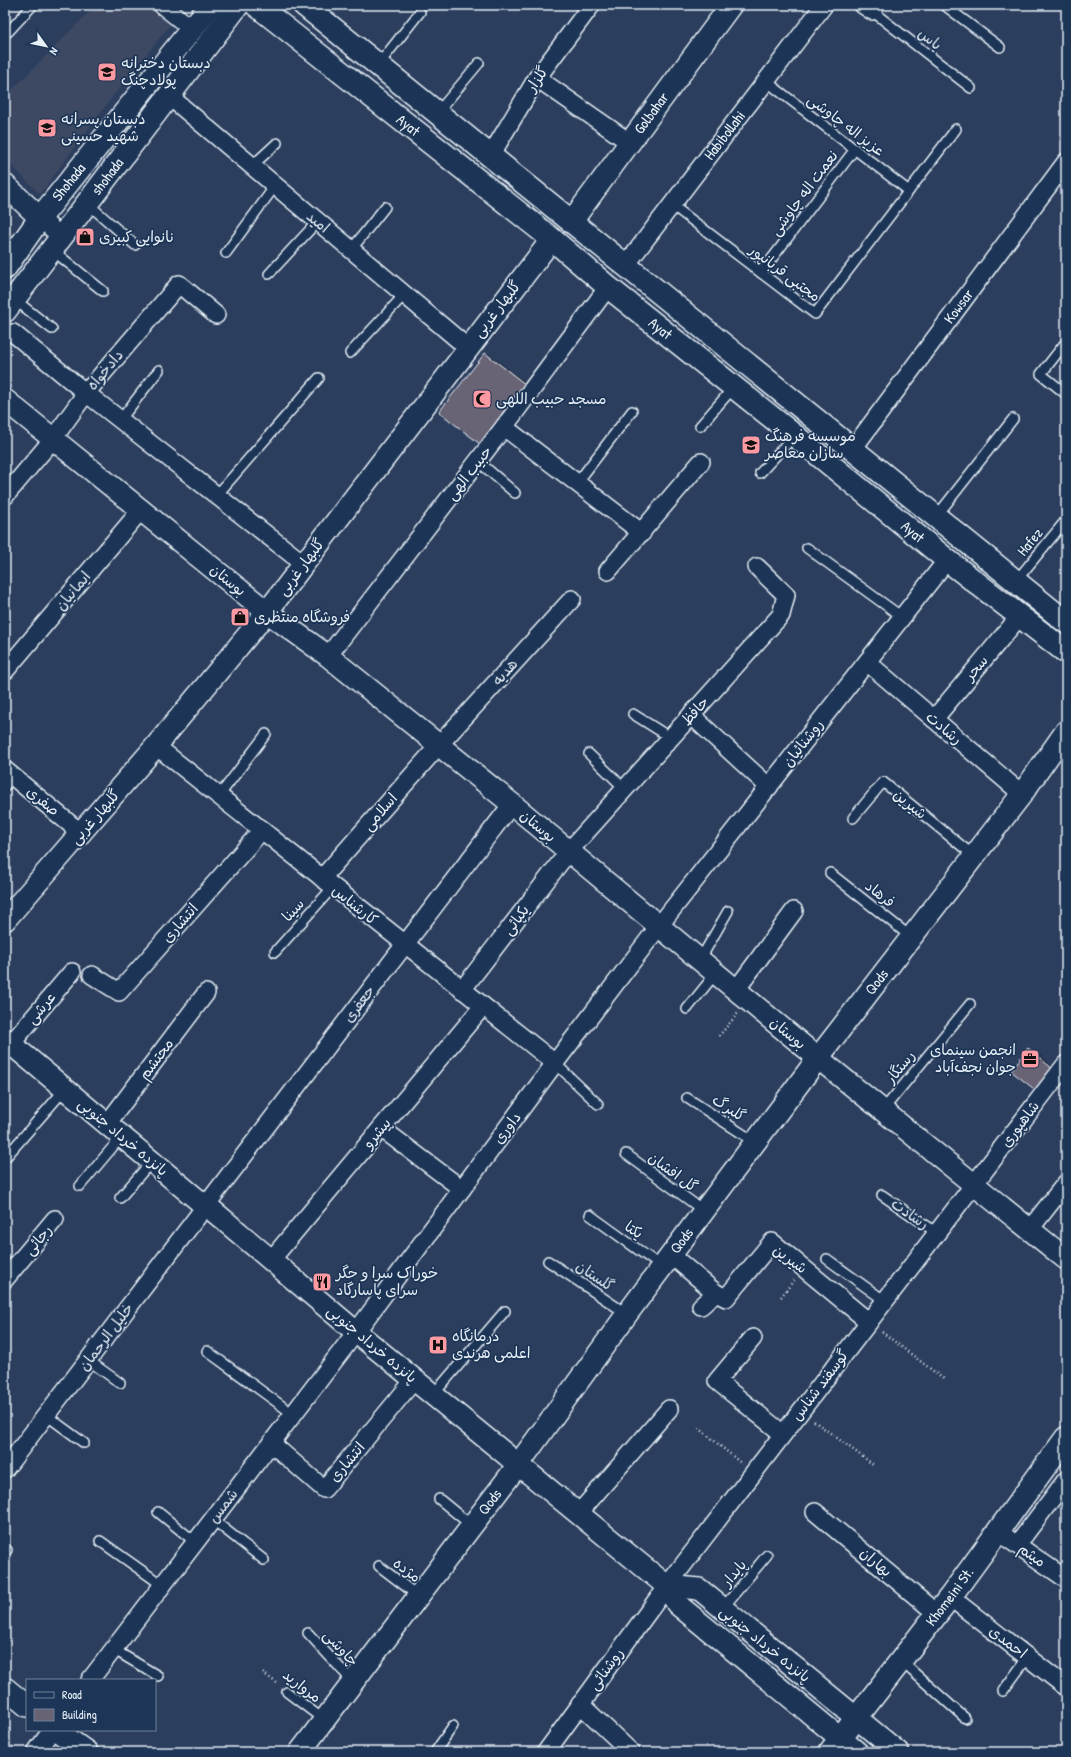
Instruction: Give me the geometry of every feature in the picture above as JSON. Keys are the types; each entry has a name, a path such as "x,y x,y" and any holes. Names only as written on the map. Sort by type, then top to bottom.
{"main road":[{"name":"Shohada","path":"5,268 40,218 210,5"},
{"name":"shohada","path":"9,305 238,5"},
{"name":"Ayat","path":"256,5 319,53 552,239 608,287 733,388 794,435 946,560 1066,652"},
{"name":"Ayat","path":"304,5 379,64 437,113 1066,622"},
{"path":"319,53 337,31"},
{"name":"Khomeini St.","path":"842,1748 856,1718 943,1605 1066,1438"}],"street":[{"path":"162,5 192,29"},
{"name":"Golbahar","path":"572,221 731,5"},
{"name":"Habibollahi","path":"626,265 824,5"},
{"name":"گلزار","path":"490,156 537,78 590,7"},
{"path":"537,78 629,142"},
{"name":"امید","path":"168,96 468,348"},
{"name":"Kowsar","path":"852,450 1066,162"},
{"path":"5,185 40,218 56,243"},
{"name":"گلبهار غربی","path":"5,920 156,746 267,612 552,239"},
{"name":"دادخواه","path":"5,496 53,439 86,393 179,284 216,315"},
{"name":"حبیب الهی","path":"328,656 504,427 608,287"},
{"path":"13,333 86,393 304,564"},
{"name":"بوستان","path":"5,400 267,612 328,656 512,804 818,1058 1066,1259"},
{"path":"504,427 642,533"},
{"path":"608,571 642,533 701,462"},
{"name":"ایمانیان","path":"5,671 141,510"},
{"name":"روشنائیان","path":"659,926 946,560"},
{"name":"حافظ","path":"569,851 781,615 786,595 757,567"},
{"name":"هدیه","path":"438,745 572,599"},
{"name":"سحر","path":"934,719 1019,617"},
{"name":"رشادت","path":"867,662 1022,794"},
{"path":"691,715 769,787"},
{"name":"Qods","path":"300,1752 518,1466 627,1314 755,1142 1022,794 1066,731"},
{"name":"اسلامی","path":"327,882 438,745"},
{"name":"کارشناس","path":"156,746 555,1063"},
{"name":"صفری","path":"8,777 81,833"},
{"name":"جعفری","path":"206,1204 512,804"},
{"name":"انتشاری","path":"92,975 119,992 262,830"},
{"name":"یکپائی","path":"462,990 569,851"},
{"path":"742,995 794,911"},
{"name":"داوری","path":"356,1332 555,1063 659,926"},
{"name":"عرشی","path":"8,1042 72,972"},
{"name":"محتشم","path":"114,1130 206,993"},
{"name":"پیشرو","path":"271,1260 483,1006"},
{"name":"پانزده خرداد جنوبی","path":"8,1042 198,1200 206,1204 432,1395 666,1586 677,1604 842,1748"},
{"name":"شاهپوری","path":"974,1184 1066,1064"},
{"path":"381,1128 462,1189"},
{"path":"1030,1230 1066,1183"},
{"name":"گوسفند شناس","path":"666,1586 784,1434 974,1184"},
{"name":"خلیل الرحمان","path":"5,1469 206,1204"},
{"name":"رجائی","path":"5,1279 55,1219"},
{"name":"شیرین","path":"716,1293 726,1298 772,1242 869,1322"},
{"path":"667,1261 716,1293 701,1306"},
{"name":"شمس","path":"91,1679 356,1332"},
{"path":"753,1338 717,1382 784,1434"},
{"name":"انتشاری","path":"270,1443 324,1489 414,1380"},
{"path":"578,1514 669,1409"},
{"path":"1017,1545 1066,1480"},
{"name":"بهاران","path":"815,1512 943,1605"},
{"name":"میثم","path":"997,1531 1066,1579"},
{"name":"پانزده خرداد جنوبی","path":"666,1586 699,1589 898,1752"},
{"name":"روشنائی","path":"546,1752 666,1586"},
{"name":"احمدی","path":"943,1605 1028,1657 1066,1687"},
{"path":"5,1688 26,1705"},
{"path":"580,1704 631,1752"},
{"path":"36,1752 51,1731"},
{"path":"57,1731 87,1752"}],"lane":[{"path":"8,32 33,5"},
{"path":"944,5 1000,47"},
{"name":"یاس","path":"870,7 971,88"},
{"path":"379,64 420,12"},
{"path":"437,113 479,63"},
{"name":"عزیز اله چاوشی","path":"766,81 909,191"},
{"path":"909,191 956,128"},
{"path":"252,166 277,143"},
{"name":"نعمت اله چاوشی","path":"761,273 855,149"},
{"path":"226,253 275,186"},
{"name":"مجتبی قربانپور","path":"672,205 815,314 909,191"},
{"path":"87,203 135,245"},
{"path":"352,250 385,207"},
{"path":"269,274 318,222"},
{"path":"56,243 103,291"},
{"path":"350,353 404,295"},
{"path":"9,305 52,329"},
{"path":"1066,342 1041,374 1066,394"},
{"path":"121,419 159,370"},
{"path":"217,495 319,378"},
{"path":"700,426 733,388"},
{"path":"577,483 632,411"},
{"path":"936,517 1013,419"},
{"path":"760,473 794,435"},
{"path":"478,461 515,493"},
{"name":"Hafez","path":"1016,581 1066,520"},
{"path":"807,548 902,617"},
{"path":"633,714 671,738"},
{"path":"219,796 266,734"},
{"path":"589,754 625,789"},
{"name":"شیرین","path":"853,818 883,782 974,856"},
{"name":"فرهاد","path":"830,873 912,937"},
{"name":"سینا","path":"275,952 327,882"},
{"path":"687,1009 708,967 728,911"},
{"name":"رستگار","path":"883,1110 970,1004"},
{"path":"555,1063 598,1104"},
{"path":"5,1158 65,1089"},
{"name":"گلبرگ","path":"687,1098 755,1142"},
{"path":"80,1186 114,1130"},
{"name":"گل افشان","path":"626,1154 704,1211"},
{"path":"120,1198 152,1161"},
{"name":"رشادت","path":"882,1195 937,1233"},
{"name":"یکتا","path":"590,1215 667,1261"},
{"path":"827,1259 885,1301"},
{"name":"گلستان","path":"548,1261 627,1314"},
{"path":"432,1395 505,1311"},
{"path":"207,1351 292,1414"},
{"path":"88,1360 120,1383"},
{"path":"46,1415 84,1443"},
{"path":"439,1499 472,1526"},
{"path":"158,1512 195,1542"},
{"path":"212,1519 264,1560"},
{"path":"100,1541 162,1585"},
{"name":"پایدار","path":"722,1608 767,1555"},
{"name":"مژده","path":"379,1566 418,1596"},
{"name":"چاوشی","path":"308,1633 353,1682"},
{"path":"113,1649 158,1676"},
{"path":"1003,1691 1028,1657"},
{"path":"900,1661 965,1718"},
{"name":"مروارید","path":"288,1692 324,1720"},
{"path":"435,1752 453,1726"}],"path":[{"path":"719,1036 742,995"},
{"path":"781,1297 804,1268"},
{"path":"869,1322 945,1380"},
{"path":"800,1412 875,1466"},
{"path":"699,1428 753,1473"},
{"name":"مروارید","path":"263,1672 288,1692"}],"shaded area":[{"path":"96,5 154,5 174,20 113,96 40,194 5,159 5,97"}],"building":[{"name":"مسجد حبیب اللهی","path":"485,353 526,385 480,444 439,412"},
{"name":"انجمن سینمای جوان نجف‌آباد","path":"1028,1048 1054,1070 1038,1092 1011,1071"}],"place":[{"name":"دبستان دخترانه پولادچنگ","path":"107,72"},
{"name":"دبستان پسرانه شهید حسینی","path":"47,128"},
{"name":"نانوایی کبیری","path":"85,237"},
{"name":"مسجد حبیب اللهی","path":"482,399"},
{"name":"موسسه فرهنگ سازان معاصر","path":"751,445"},
{"name":"فروشگاه منتظری","path":"240,617"},
{"name":"انجمن سینمای جوان نجف‌آباد","path":"1030,1059"},
{"name":"خوراک سرا و جگر سرای پاسارگاد","path":"322,1282"},
{"name":"درمانگاه اعلمی هرندی","path":"438,1345"}]}
